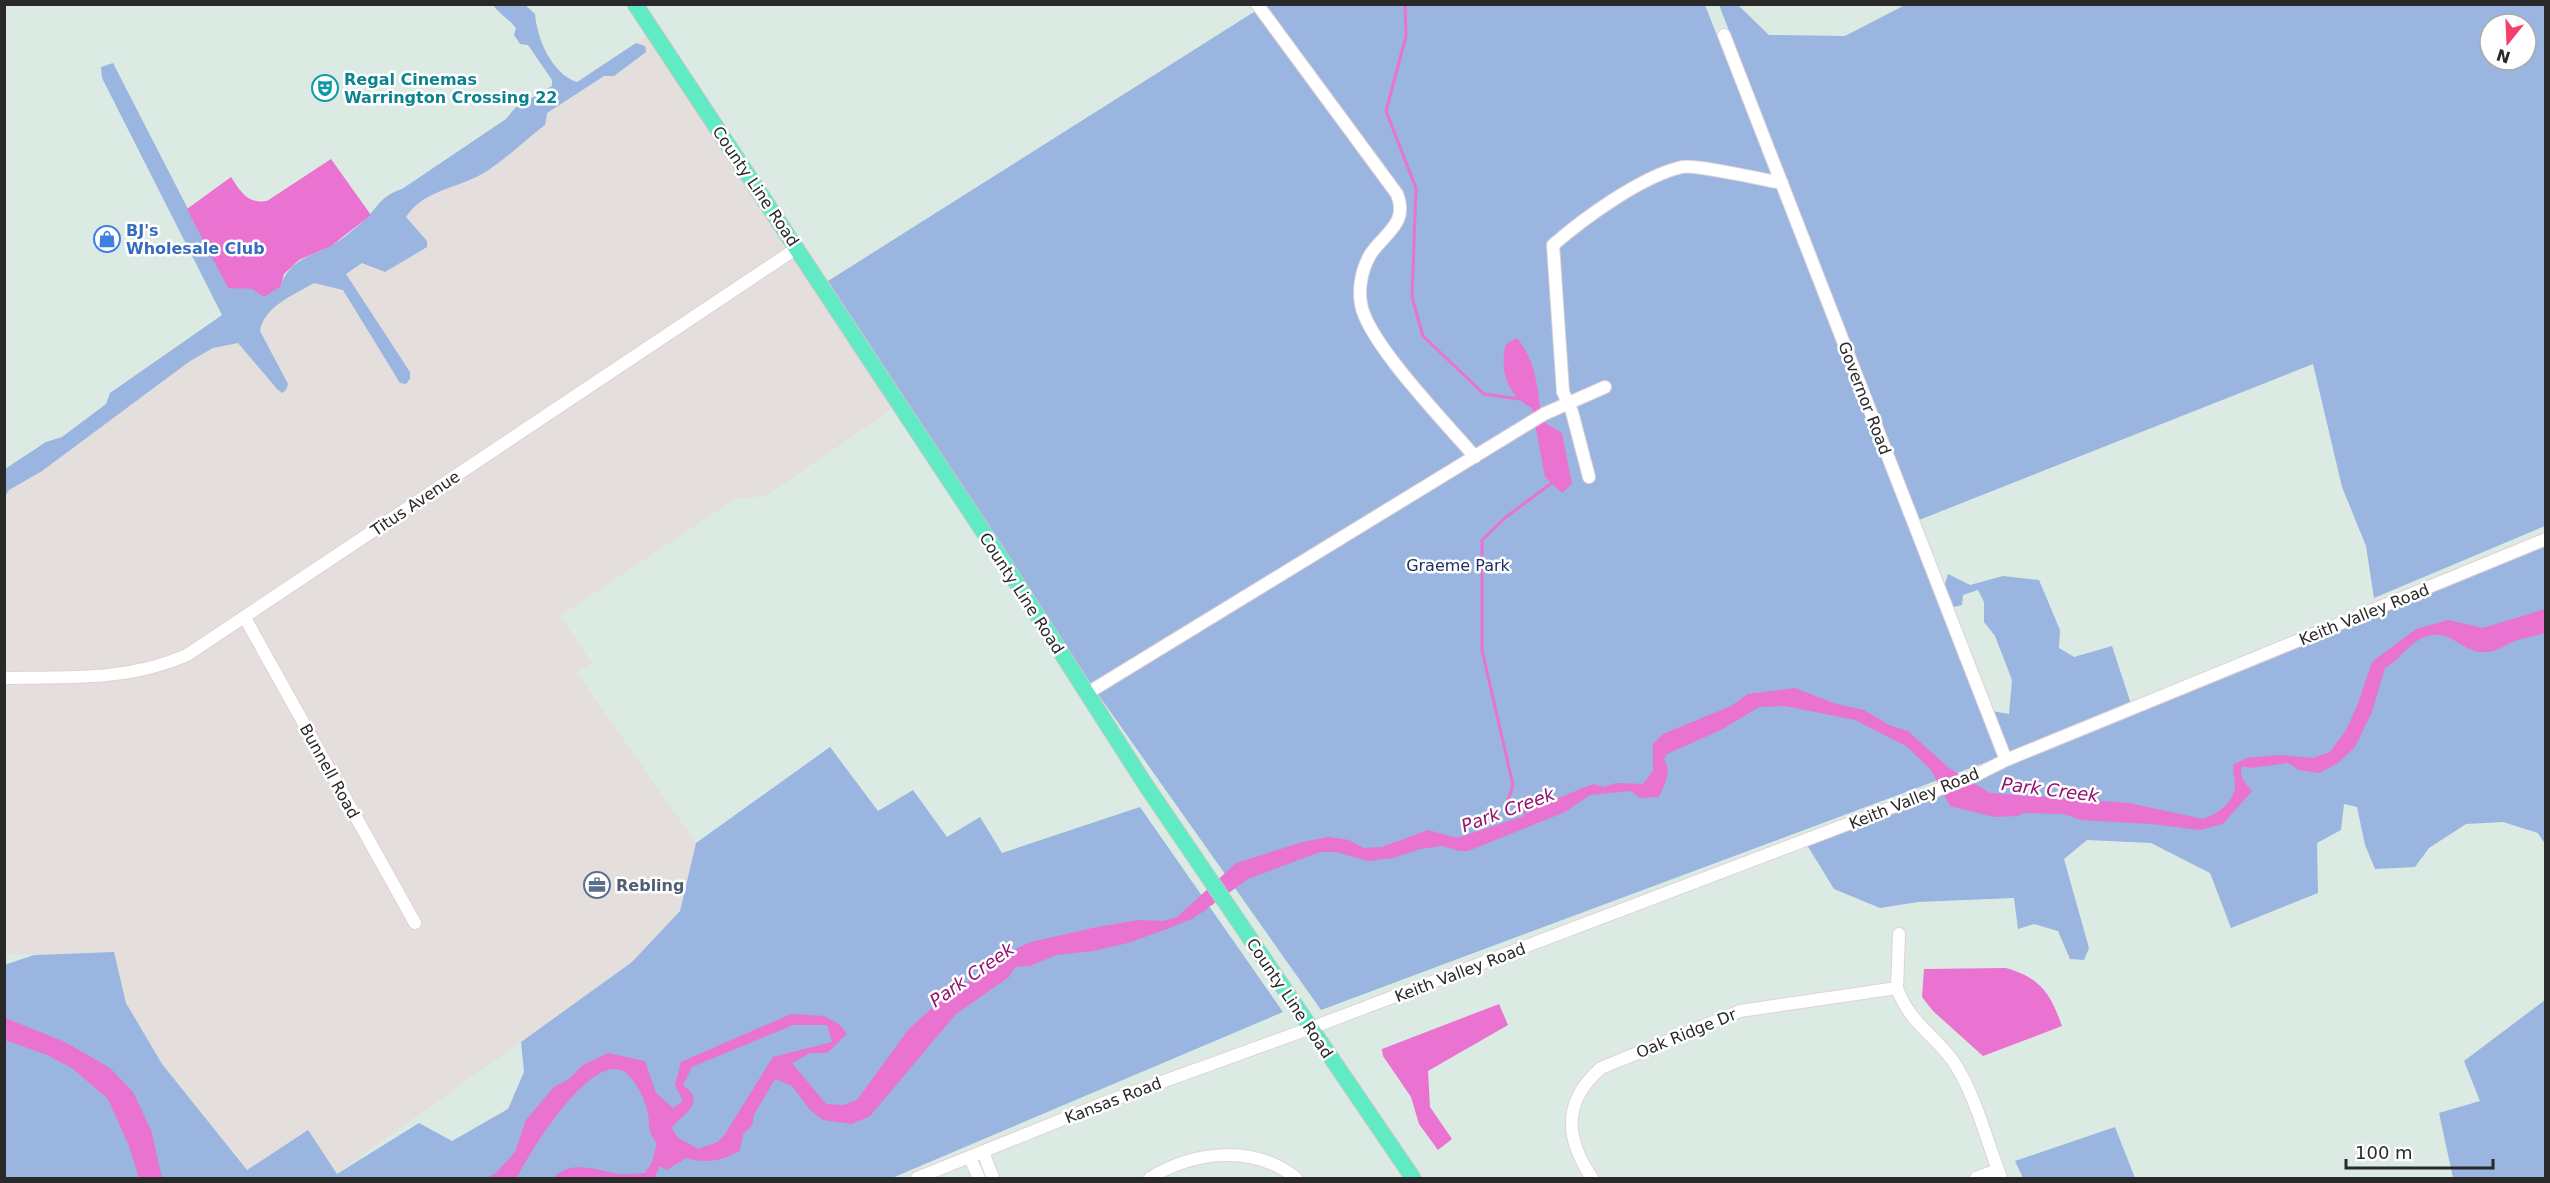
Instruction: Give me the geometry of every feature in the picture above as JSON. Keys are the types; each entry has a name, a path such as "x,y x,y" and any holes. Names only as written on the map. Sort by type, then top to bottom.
{"main road":[{"name":"County Line Road","path":"635,4 1000,557 1086,694 1413,1179"}],"street":[{"path":"1257,4 1397,194 1400,215 1397,227 1371,255 1360,285 1360,305 1369,325 1386,351 1475,457"},
{"name":"Governor Road","path":"1724,36 2006,760"},
{"path":"1589,477 1563,392 1553,245 1584,219 1649,180 1684,166 1782,183"},
{"name":"Titus Avenue","path":"4,678 104,676 144,670 187,655 796,248"},
{"path":"1086,694 1532,421 1605,387"},
{"name":"Keith Valley Road","path":"1311,1028 1974,776 2006,760 2546,539"},
{"name":"Bunnell Road","path":"245,618 415,923"},
{"path":"1899,934 1897,988 1902,1002 1920,1028 1953,1060 1965,1083 2000,1174 1976,1179"},
{"name":"Oak Ridge Dr","path":"1592,1179 1580,1155 1570,1116 1578,1094 1588,1079 1601,1068 1740,1011 1897,988"},
{"name":"Kansas Road","path":"918,1179 1101,1104 1311,1028"},
{"path":"983,1152 993,1179"},
{"path":"1150,1179 1197,1158 1242,1155 1274,1164 1296,1179"},
{"path":"970,1158 979,1179"}],"shaded area":[{"path":"646,36 895,407 766,496 735,499 560,616 592,663 577,673 696,843 680,911 632,962 336,1174 308,1130 247,1170 162,1064 126,1003 114,952 5,955 4,479 121,393"},
{"path":"331,159 371,215 331,246 299,260 284,274 281,286 264,297 252,289 228,288 187,209 231,177 249,199 267,201"},
{"path":"1517,338 1533,368 1542,421 1562,433 1572,484 1562,493 1545,477 1532,408 1516,397 1507,381 1504,363 1506,344"},
{"path":"2545,609 2545,633 2518,640 2494,651 2476,651 2439,635 2430,635 2420,639 2385,668 2372,712 2355,747 2338,763 2319,773 2299,770 2288,763 2250,768 2243,766 2242,776 2252,791 2223,824 2200,830 2151,824 2081,820 2064,814 2024,813 2017,816 1994,817 1950,806 1931,770 1906,746 1855,720 1785,706 1759,707 1721,730 1667,754 1664,759 1667,778 1659,797 1640,798 1631,791 1590,795 1565,812 1468,851 1442,846 1420,849 1393,858 1369,861 1336,852 1320,852 1248,879 1194,918 1164,930 1128,943 1093,951 1056,955 1030,966 1015,967 1009,977 956,1014 870,1116 852,1124 823,1120 810,1110 792,1086 775,1079 754,1115 752,1126 743,1134 740,1150 728,1157 707,1161 686,1158 667,1170 660,1166 654,1178 553,1178 561,1172 577,1167 621,1174 645,1173 652,1162 657,1143 650,1131 644,1101 633,1080 616,1069 600,1073 583,1086 566,1104 535,1147 517,1178 487,1178 496,1173 515,1152 526,1120 554,1087 569,1079 583,1065 608,1053 645,1061 656,1093 673,1108 683,1101 675,1085 681,1062 791,1014 824,1016 839,1024 847,1034 827,1053 810,1053 792,1063 826,1104 843,1105 857,1100 908,1030 934,1006 1009,952 1031,942 1097,927 1139,920 1163,921 1177,917 1236,863 1303,842 1328,837 1349,840 1364,848 1382,847 1428,830 1457,838 1524,816 1536,807 1593,784 1604,787 1616,783 1643,784 1653,771 1653,744 1663,734 1731,706 1748,694 1795,688 1836,704 1864,710 1891,726 1908,731 1949,768 1990,793 2129,803 2203,819 2220,811 2232,796 2235,784 2234,764 2247,758 2278,755 2313,758 2330,752 2346,730 2372,662 2416,629 2448,620 2483,628","holes":["793,1025 827,1025 832,1042 773,1057 718,1142 698,1149 677,1137 672,1128 688,1112 693,1102 690,1091 683,1085 692,1067"]},
{"path":"2006,968 2028,977 2043,988 2062,1026 1983,1056 1933,1011 1922,997 1924,969"},
{"path":"1499,1004 1508,1025 1428,1071 1430,1107 1452,1139 1438,1150 1419,1124 1411,1097 1383,1056 1382,1049"},
{"path":"5,1018 65,1042 110,1068 133,1092 151,1130 162,1178 139,1178 129,1146 108,1099 72,1068 47,1055 5,1040"}],"green space":[{"path":"493,5 525,5 535,14 539,34 553,64 568,78 577,82 636,43 645,46 646,52 614,76 604,76 547,113 545,125 490,169 472,179 431,195 413,208 406,217 427,241 427,247 385,272 362,263 346,274 410,372 410,379 406,384 400,383 343,290 314,283 274,308 267,315 260,331 288,384 282,393 238,343 213,348 190,361 42,471 9,490 5,496 5,469 46,442 62,437 106,404 110,393 222,315 102,78 101,67 113,63 228,287 252,289 281,286 294,265 345,236 366,219 387,196 402,189 506,119 515,108 552,86 552,80 528,45 520,44 514,35 516,28"},
{"name":"Graeme Park","path":"1265,5 1705,5 2000,757 1321,1010 1095,690 828,281"},
{"path":"1719,5 1738,5 1769,35 1845,36 1905,5 2545,5 2545,526 2374,598 2366,546 2342,487 2313,364 1919,520"},
{"path":"2545,537 2545,844 2538,833 2503,822 2466,824 2429,848 2415,867 2375,869 2365,845 2357,807 2344,804 2341,830 2317,843 2318,893 2231,928 2210,873 2151,843 2087,840 2064,859 2089,948 2084,960 2070,959 2058,931 2034,924 2018,929 2014,898 1918,902 1880,908 1834,889 1807,845"},
{"path":"1948,574 1970,585 2003,576 2039,580 2060,630 2059,648 2074,657 2112,646 2131,704 2008,755 1992,711 2009,714 2012,680 1995,636 1984,622 1984,602 1978,590 1963,595 1962,605 1954,607 1944,587"},
{"path":"830,747 878,811 913,790 947,837 980,817 1002,853 1140,807 1283,1012 892,1178 5,1178 4,965 34,955 114,952 126,1003 162,1064 247,1170 308,1130 337,1174 419,1123 452,1141 508,1109 524,1072 521,1042 632,962 680,911 696,843"},
{"path":"2545,1000 2545,1178 2453,1178 2439,1113 2480,1101 2464,1061"},
{"path":"2115,1127 2135,1178 2023,1178 2015,1161"}],"waterway":[{"path":"1405,4 1406,36 1386,111 1416,188 1412,297 1423,336 1484,394 1519,399"},
{"name":"Park Creek","path":"1527,815 1508,800 1513,785 1482,650 1482,540 1506,517 1553,482"}],"place":[{"name":"Regal Cinemas Warrington Crossing 22","path":"325,88"},
{"name":"BJ's Wholesale Club","path":"107,239"},
{"name":"Rebling","path":"597,885"}]}
